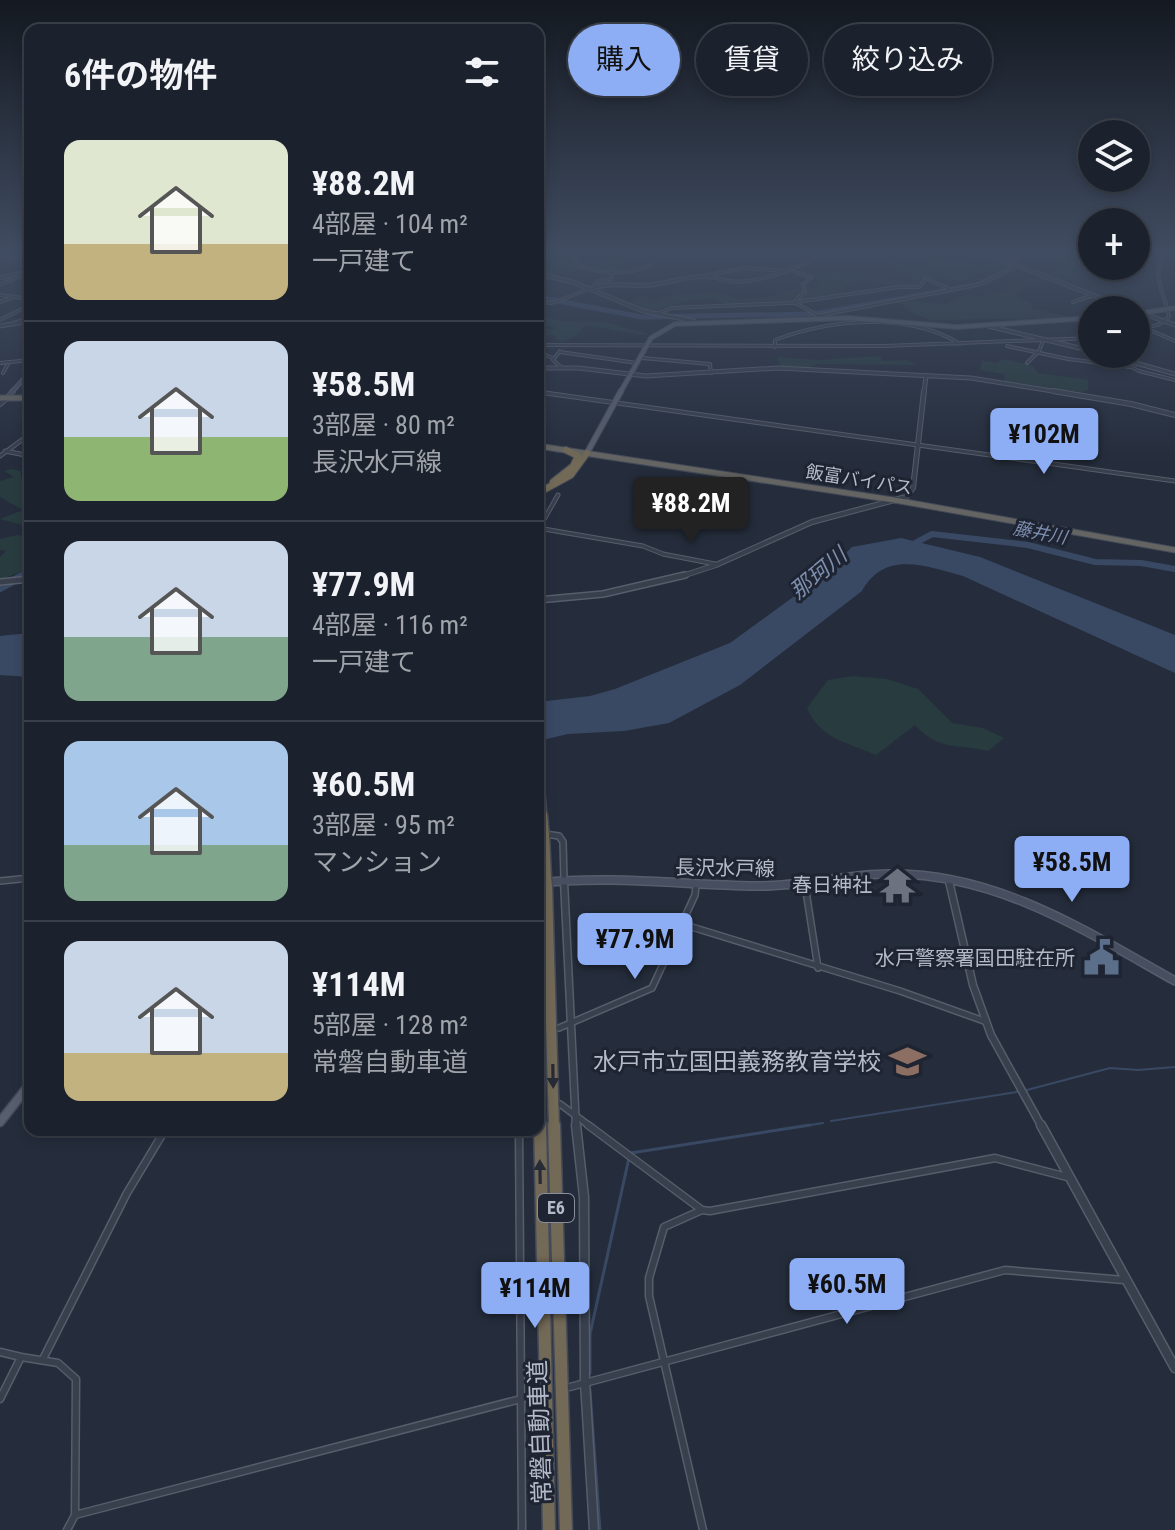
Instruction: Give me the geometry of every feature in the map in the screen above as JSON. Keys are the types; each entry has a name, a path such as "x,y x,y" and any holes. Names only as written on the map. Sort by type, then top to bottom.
{"highway":[{"path":"0,398 24,398"},
{"name":"飯富バイパス","path":"544,447 900,501 1175,550"},
{"path":"566,450 578,456 574,465"},
{"path":"544,487 587,453"},
{"path":"544,488 571,475 587,453"},
{"name":"常磐自動車道","path":"544,882 566,1530"},
{"name":"常磐自動車道","path":"541,1136 549,1530"}],"main road":[{"path":"587,453 659,331 689,322"},
{"path":"882,322 930,327 1035,322"},
{"path":"7,398 24,380"},
{"name":"長沢水戸線","path":"544,882 805,885 892,874 949,881 991,889 1040,905 1175,981"},
{"path":"0,1122 24,1092"}],"street":[{"path":"775,348 775,340 789,334 864,323 928,329 962,346"},
{"path":"988,326 1078,348"},
{"path":"1150,331 1175,341"},
{"path":"1027,363 1038,352 1043,341"},
{"path":"544,345 775,348 1078,341"},
{"path":"553,358 563,345"},
{"path":"1001,345 1078,358"},
{"path":"560,352 710,364 711,373"},
{"path":"544,354 553,358 562,368"},
{"path":"0,363 24,361"},
{"path":"3,373 9,362"},
{"path":"1150,367 1175,374"},
{"path":"544,368 632,375 778,368 979,379 1175,415"},
{"path":"1134,368 1175,380"},
{"path":"544,599 635,589 716,565 812,522 900,501 913,488 926,376"},
{"path":"544,393 1175,481"},
{"path":"0,404 7,398"},
{"path":"0,456 24,438"},
{"path":"5,451 24,455"},
{"path":"544,518 558,495"},
{"path":"544,529 643,546 663,554 716,565"},
{"path":"0,582 24,580"},
{"path":"544,834 559,836 563,842 575,1115 584,1197 585,1382 594,1530"},
{"path":"0,881 24,879"},
{"path":"949,881 973,985 985,1022 1175,1368"},
{"path":"559,1028 652,988 695,895 697,884"},
{"path":"805,885 818,968"},
{"path":"682,924 900,991 985,1022"},
{"path":"560,1104 702,1210"},
{"path":"43,1359 127,1193 161,1136"},
{"path":"519,1136 522,1530"},
{"path":"703,1530 649,1296 649,1278 661,1232 670,1222 702,1210 995,1158 1071,1178"},
{"path":"570,1387 1005,1270 1125,1280"},
{"path":"0,1352 58,1363 76,1379 75,1515 67,1530"},
{"path":"0,1399 21,1357"},
{"path":"75,1515 536,1395"}],"green space":[{"path":"544,322 607,322 650,334 584,326 575,337 561,342 553,335 544,337 544,330 557,328 544,325"},
{"path":"880,356 883,361 907,360 916,365 817,364 805,371 782,367 776,357 818,360"},
{"path":"1002,359 1031,365 1038,373 1088,380 1088,390 1081,392 1004,381 1005,374 980,370 982,361 997,363"},
{"path":"4,471 21,471 21,478 24,479 24,525 0,519 23,510 0,497 0,481 14,477"},
{"path":"24,536 24,570 0,580 0,557 6,551 0,550 0,539"},
{"path":"853,676 887,679 918,689 952,723 983,728 1004,738 988,751 941,743 915,725 876,755 845,743 827,734 807,708 828,680"}],"water":[{"path":"901,538 980,557 1175,635 1175,673 963,576 907,564 882,570 871,578 862,591 740,685 669,723 544,740 544,701 590,696 615,689 730,643 826,573 852,547"},
{"path":"24,634 24,677 0,675 0,636"}],"waterway":[{"name":"藤井川","path":"908,547 932,534 1028,545 1095,562 1141,563 1175,569"},
{"path":"0,588 24,575"},
{"path":"20,577 24,575"},
{"path":"1027,1090 1110,1068 1138,1070 1175,1067"},
{"path":"831,1121 1017,1092"},
{"path":"798,1127 823,1123"},
{"path":"631,1153 810,1125"},
{"path":"590,1373 590,1334 629,1158"},
{"path":"590,1390 600,1530"}],"place":[{"name":"春日神社","path":"898,885"},
{"name":"水戸警察署国田駐在所","path":"1101,958"},
{"name":"水戸市立国田義務教育学校","path":"907,1062"}],"water label":[{"name":"那珂川","path":"818,573"}]}
